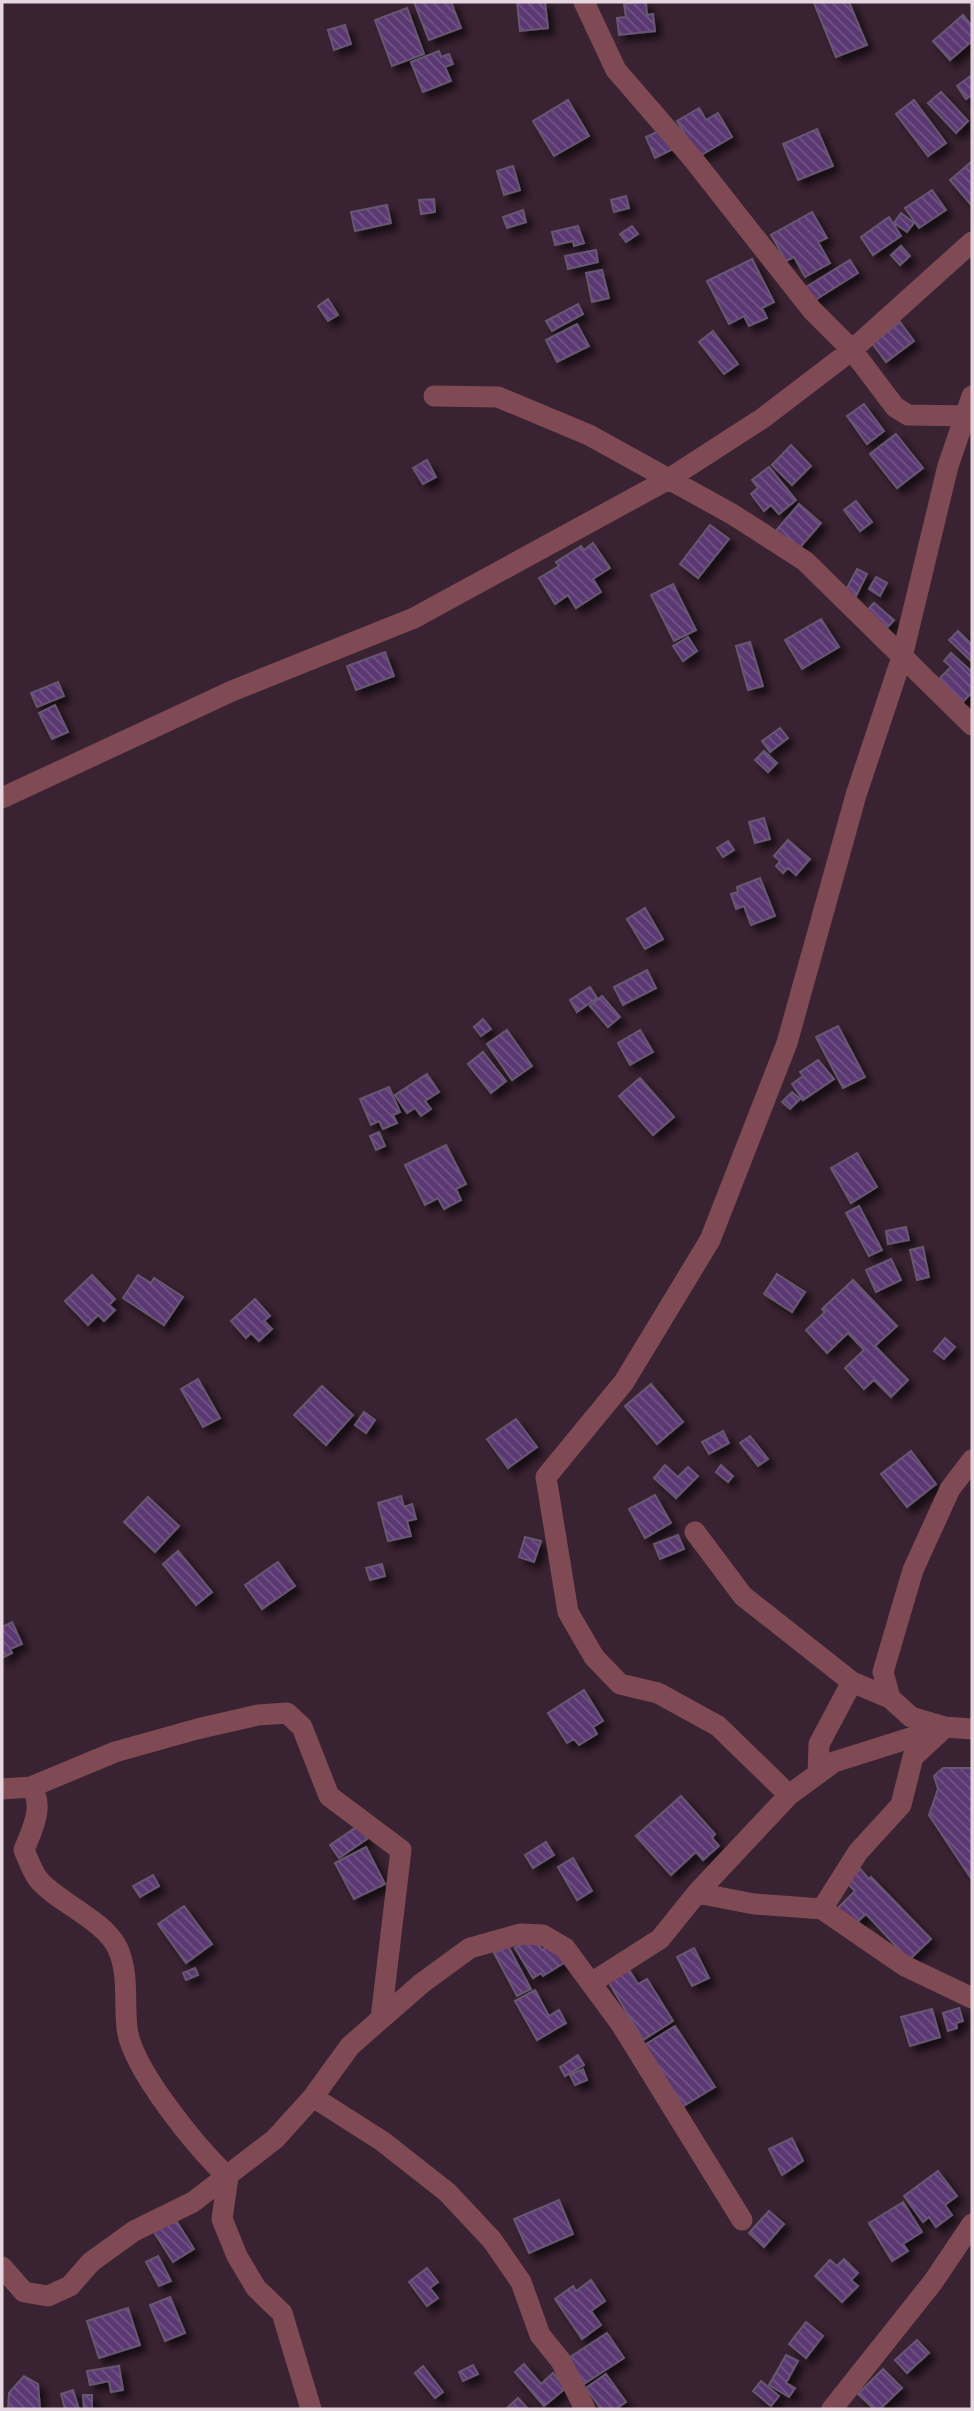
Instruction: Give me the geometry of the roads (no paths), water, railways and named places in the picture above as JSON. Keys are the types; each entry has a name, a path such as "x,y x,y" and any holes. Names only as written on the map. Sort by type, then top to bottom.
{"street":[{"path":"584,2 615,69 692,159 799,293 852,350 901,413 970,409 948,466 902,657 856,795 787,1043 710,1240 624,1382 546,1477 568,1612 594,1657 620,1684 658,1693 718,1726 789,1795"},
{"path":"2,798 232,691 414,618 667,480 764,418 852,350 972,242"},
{"path":"434,396 498,397 589,435 732,514 805,561 972,725"},
{"path":"890,1698 883,1672 913,1570 950,1489 971,1464"},
{"path":"695,1532 743,1596 852,1682 890,1698 911,1717 946,1727 972,1729"},
{"path":"818,1774 819,1744 852,1682"},
{"path":"2,1789 31,1787 115,1752 258,1715 287,1713 302,1727 329,1796 401,1850 381,2018"},
{"path":"592,1983 660,1939 697,1893 789,1795 834,1762 946,1727"},
{"path":"822,1909 858,1852 901,1805 913,1757 946,1727"},
{"path":"31,1787 36,1795 37,1814 24,1850 37,1878 94,1923 118,1947 127,1983 127,2031 142,2065 185,2130 228,2177"},
{"path":"697,1893 754,1903 822,1909 905,1966 972,1998"},
{"path":"2,2267 24,2292 48,2296 70,2286 91,2262 134,2231 193,2202 275,2139 313,2097 350,2046 422,1983 470,1948 520,1934 543,1935 565,1948 621,2024 742,2220"},
{"path":"313,2097 382,2141 447,2192 492,2239 522,2282 540,2335 561,2361 585,2409"},
{"path":"228,2177 222,2219 237,2256 256,2288 282,2313 311,2409"},
{"path":"832,2409 933,2282 972,2224"}]}
